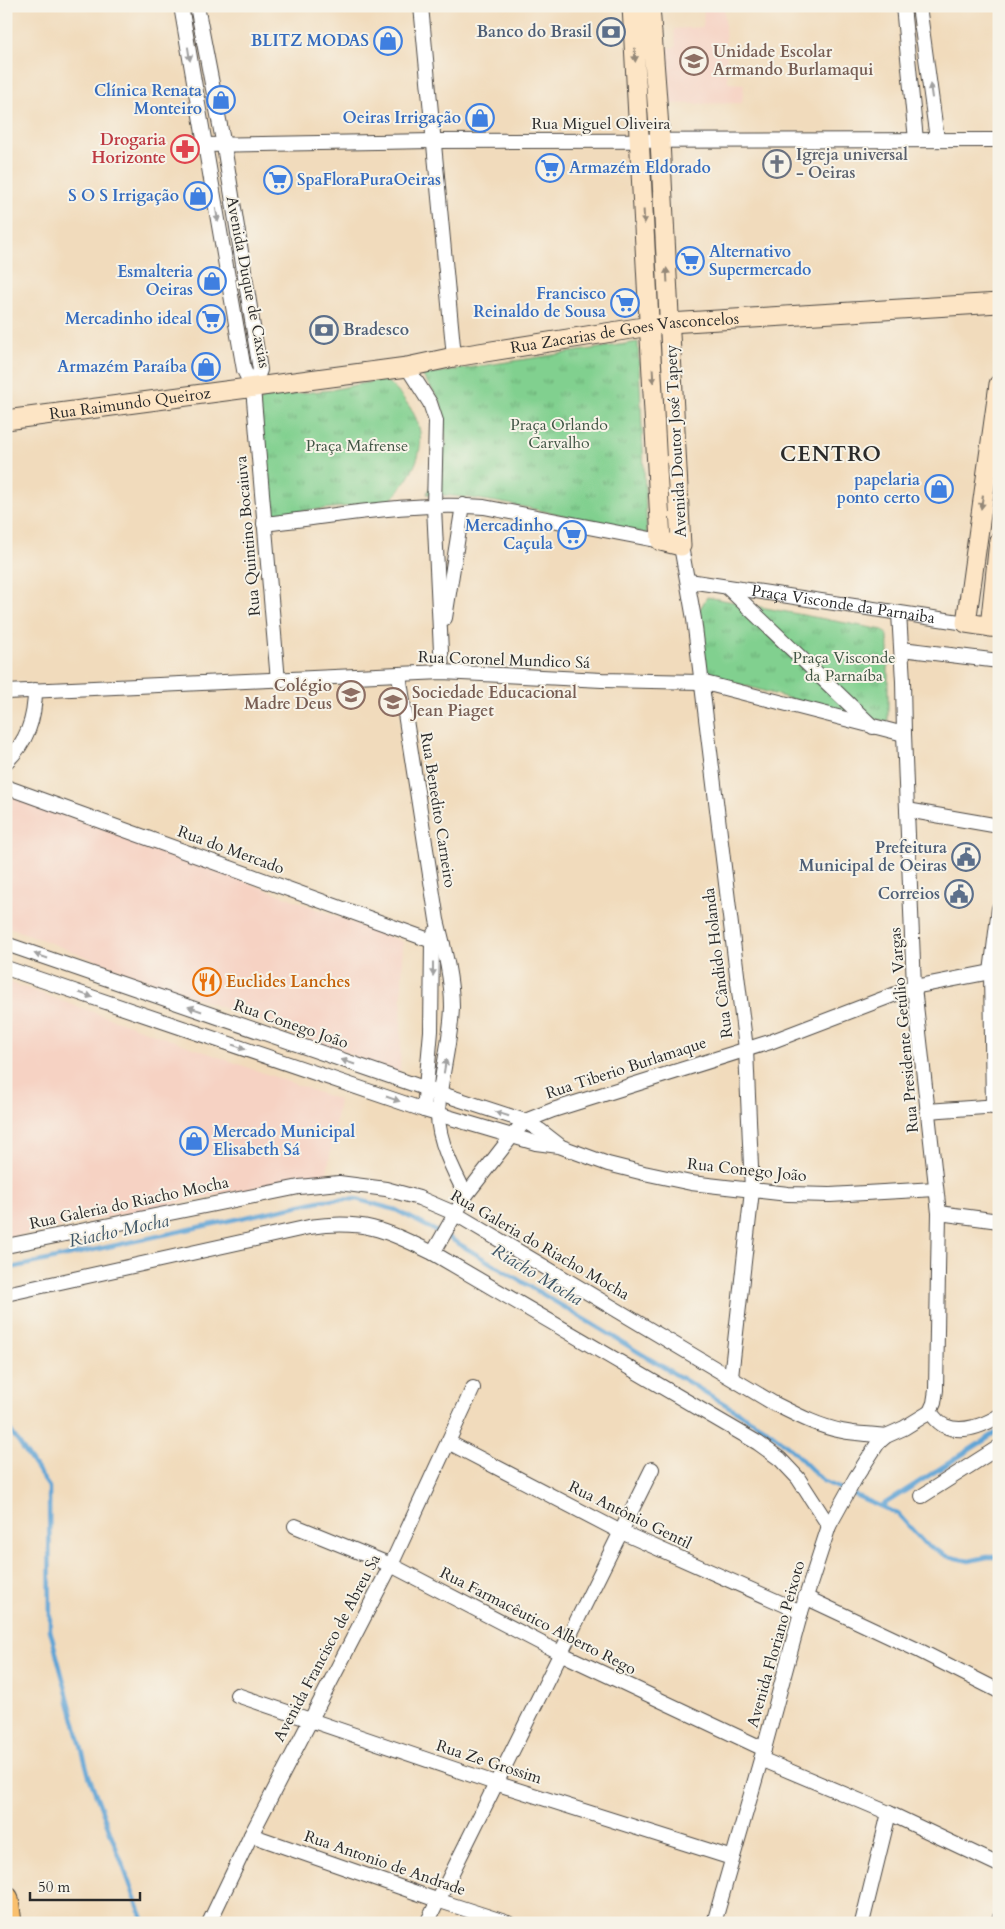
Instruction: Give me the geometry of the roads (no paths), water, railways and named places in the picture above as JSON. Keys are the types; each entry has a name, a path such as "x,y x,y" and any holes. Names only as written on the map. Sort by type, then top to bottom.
{"highway":[{"path":"6,1899 9,1923"}],"street":[{"name":"Avenida Duque de Caxias","path":"181,6 244,370 253,388"},
{"name":"Avenida Duque de Caxias","path":"198,6 224,146 260,370 253,388"},
{"path":"422,6 454,357"},
{"name":"Avenida Doutor José Tapety","path":"632,6 661,541"},
{"name":"Avenida Doutor José Tapety","path":"650,6 660,141 681,546"},
{"path":"903,6 916,140"},
{"path":"920,6 937,139"},
{"name":"Rua Miguel Oliveira","path":"204,145 433,141 999,140"},
{"name":"Rua Zacarias de Goes Vasconcelos","path":"253,388 407,366 669,323 999,303"},
{"path":"407,366 430,403 436,421 434,507 442,672"},
{"path":"966,624 997,414 999,384"},
{"name":"Rua Raimundo Queiroz","path":"6,420 253,388"},
{"name":"Rua Quintino Bocaiuva","path":"253,388 278,681"},
{"path":"264,524 405,508 463,505 491,508 681,546"},
{"path":"440,646 463,505"},
{"path":"994,627 999,541"},
{"name":"Rua Cândido Holanda","path":"681,546 688,582 701,682 746,1048 752,1191 731,1377"},
{"name":"Praça Visconde da Parnaiba","path":"688,582 994,627"},
{"path":"727,587 873,727"},
{"name":"Rua Presidente Getúlio Vargas","path":"899,613 902,649 914,987 939,1213 936,1390 930,1412"},
{"name":"Praça Visconde da Parnaiba","path":"902,649 999,661"},
{"name":"Rua Coronel Mundico Sá","path":"6,692 442,672 602,680 701,682 904,734"},
{"name":"Rua Benedito Carneiro","path":"399,675 437,920 438,943 424,1110"},
{"path":"6,762 18,751 27,735 32,722 35,690"},
{"name":"Rua do Mercado","path":"6,787 438,943"},
{"path":"907,810 999,826"},
{"path":"927,1111 996,1107 991,972 999,908"},
{"name":"Rua Benedito Carneiro","path":"438,943 452,1006 438,1114 448,1157 466,1195"},
{"name":"Rua Conego João","path":"6,944 440,1094 525,1121 559,1146"},
{"name":"Rua Conego João","path":"6,968 424,1110 536,1143 559,1146 608,1164 644,1173 691,1183 788,1194 830,1195 936,1189"},
{"name":"Rua Tiberio Burlamaque","path":"435,1250 453,1215 466,1195 525,1121 553,1110 770,1042 914,987 991,972"},
{"path":"158,1019 164,999"},
{"name":"Rua Galeria do Riacho Mocha","path":"6,1246 299,1187 339,1183 386,1189 419,1198 453,1215 800,1417 844,1432 886,1436"},
{"path":"939,1213 999,1221"},
{"path":"6,1294 299,1229 330,1224 368,1226 388,1231 435,1250 758,1443 780,1459 798,1478 829,1526"},
{"name":"Avenida Francisco de Abreu Sa","path":"209,1922 309,1721 391,1565 473,1388"},
{"path":"930,1412 945,1427 956,1428 970,1428 986,1424 999,1416"},
{"name":"Avenida Floriano Peixoto","path":"714,1923 763,1754 800,1612 829,1526 872,1450 886,1436 904,1428 930,1412"},
{"name":"Rua Antônio Gentil","path":"448,1442 620,1530 800,1612"},
{"path":"922,1496 999,1447"},
{"path":"427,1923 620,1530 652,1469"},
{"name":"Rua Farmacêutico Alberto Rego","path":"295,1526 391,1565 560,1653 763,1754 999,1865"},
{"path":"805,1597 920,1651 999,1691"},
{"name":"Rua Ze Grossim","path":"237,1695 495,1783 732,1858"},
{"path":"862,1923 889,1813"},
{"name":"Rua Antonio de Andrade","path":"251,1835 508,1923"}],"waterway":[{"name":"Riacho Mocha","path":"6,1269 324,1200 356,1199 396,1210 451,1239 766,1429 788,1446 823,1481 898,1514 924,1543 947,1556 969,1561 987,1557 999,1557"},
{"path":"6,1424 49,1487 50,1630 89,1776 146,1923"},
{"path":"881,1506 999,1431"}],"place":[{"name":"Banco do Brasil","path":"611,32"},
{"name":"BLITZ MODAS","path":"388,41"},
{"name":"Unidade Escolar Armando Burlamaqui","path":"694,61"},
{"name":"Clínica Renata Monteiro","path":"221,100"},
{"name":"Oeiras Irrigação","path":"480,118"},
{"name":"Drogaria Horizonte","path":"185,149"},
{"name":"Igreja universal - Oeiras","path":"777,164"},
{"name":"Armazém Eldorado","path":"550,168"},
{"name":"SpaFloraPuraOeiras","path":"278,180"},
{"name":"S O S Irrigação","path":"198,196"},
{"name":"Alternativo Supermercado","path":"690,261"},
{"name":"Esmalteria Oeiras","path":"212,281"},
{"name":"Francisco Reinaldo de Sousa","path":"625,303"},
{"name":"Mercadinho ideal","path":"211,319"},
{"name":"Bradesco","path":"324,330"},
{"name":"Armazém Paraíba","path":"206,367"},
{"name":"papelaria ponto certo","path":"939,489"},
{"name":"Mercadinho Caçula","path":"572,535"},
{"name":"Colégio Madre Deus","path":"351,695"},
{"name":"Sociedade Educacional Jean Piaget","path":"393,702"},
{"name":"Prefeitura Municipal de Oeiras","path":"966,857"},
{"name":"Correios","path":"959,894"},
{"name":"Euclides Lanches","path":"207,982"},
{"name":"Mercado Municipal Elisabeth Sá","path":"194,1141"}],"district":[{"name":"CENTRO","path":"831,454"}],"park label":[{"name":"Praça Orlando Carvalho","path":"559,434"},
{"name":"Praça Mafrense","path":"357,446"},
{"name":"Praça Visconde da Parnaíba","path":"844,667"}]}
